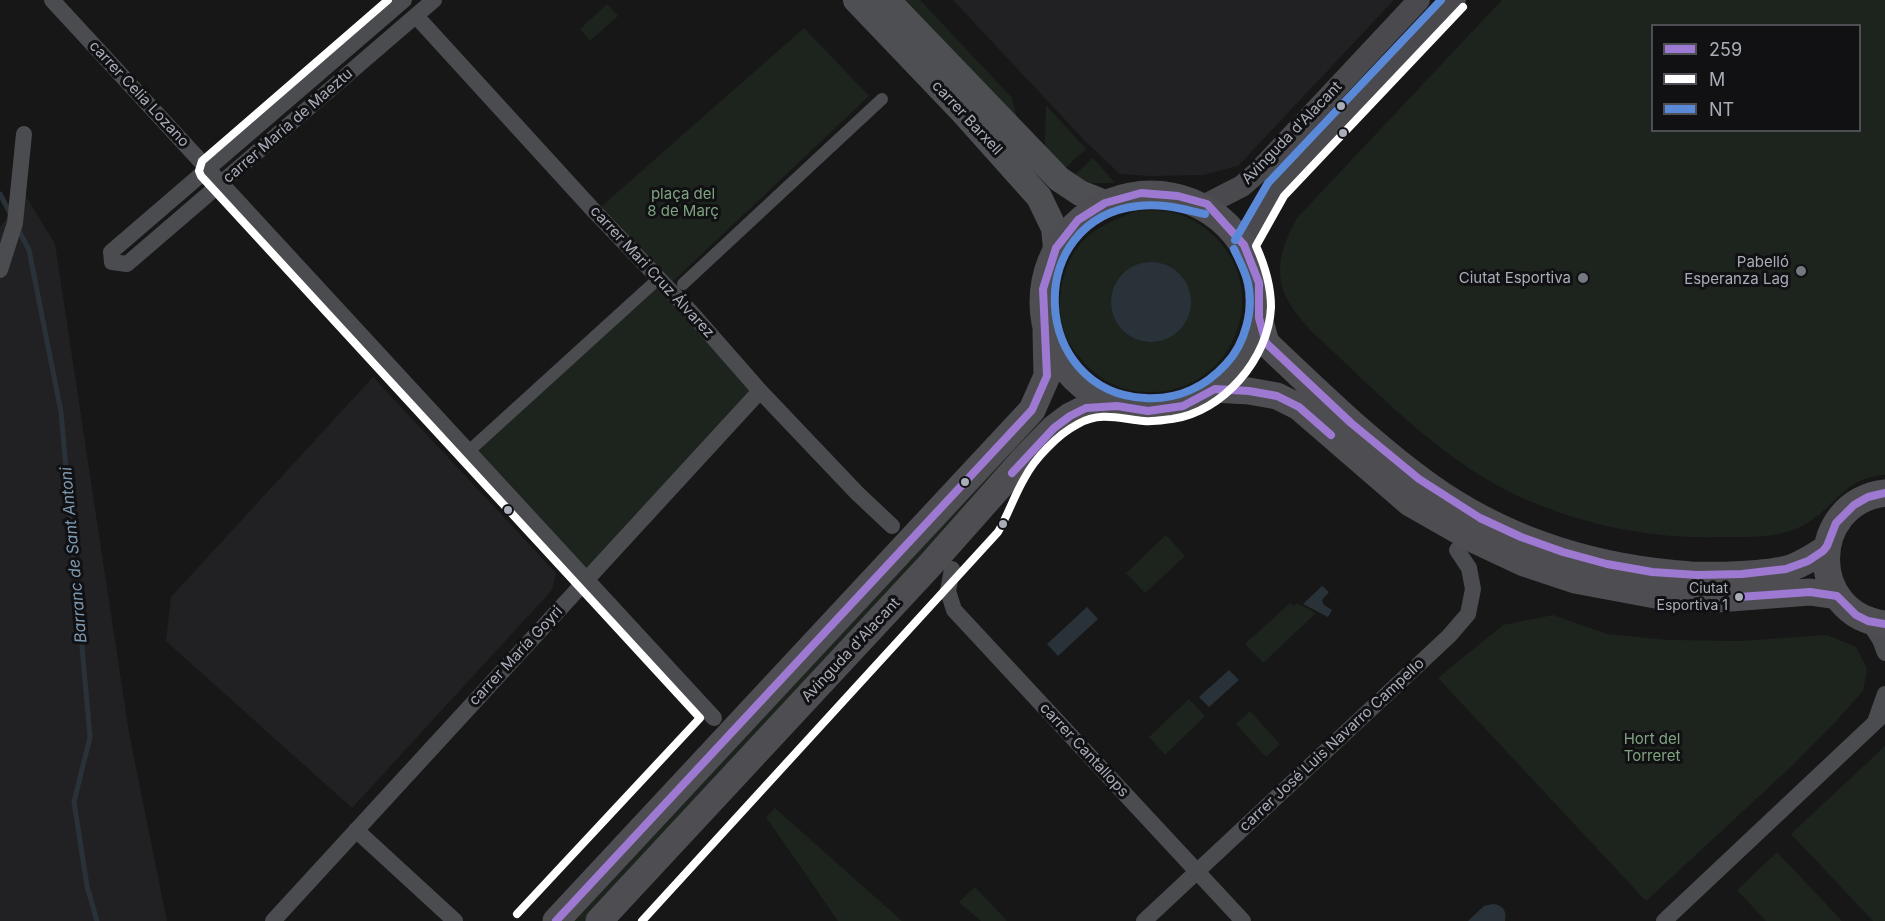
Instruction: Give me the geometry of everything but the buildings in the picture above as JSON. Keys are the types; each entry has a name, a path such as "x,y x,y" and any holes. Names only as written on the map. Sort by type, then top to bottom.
{"highway":[{"name":"Avinguda d'Alacant","path":"556,921 1032,410 1047,376 1042,289 1056,248 1078,220 1105,203 1141,193 1178,196 1208,204"},
{"path":"1208,204 1245,245 1258,283 1259,318 1266,343 1402,466 1444,496 1531,541 1574,556 1663,573 1705,576 1788,568 1805,562 1827,548"},
{"path":"1046,330 1064,367 1082,386 1118,406 1149,411 1183,406 1215,389 1234,372 1250,347 1259,318"},
{"path":"1215,389 1249,391 1276,396 1299,407 1410,503 1524,563 1575,580 1666,597 1717,599 1810,592 1837,596"},
{"name":"Avinguda d'Alacant","path":"599,921 1054,428 1086,408 1118,406"},
{"path":"1877,623 1846,606 1837,596 1827,573 1827,548 1830,535 1844,513 1865,498 1885,493"}],"main road":[{"name":"carrer Barxell","path":"856,0 963,112 1039,197 1054,228 1056,248"},
{"name":"carrer Barxell","path":"887,0 1059,179 1080,193 1105,203"},
{"name":"Avinguda d'Alacant","path":"1208,204 1242,186 1258,172 1419,0"},
{"name":"Avinguda d'Alacant","path":"1245,245 1276,189 1455,0"}],"street":[{"name":"carrer Celia Lozano","path":"52,0 470,450 714,718"},
{"name":"carrer María de Maeztu","path":"401,1 111,252 112,262 127,264 434,0"},
{"name":"carrer Mari Cruz Álvarez","path":"416,16 689,310 760,391 862,498 892,526"},
{"path":"683,284 882,99"},
{"path":"0,270 15,223 24,135"},
{"path":"470,450 658,279"},
{"name":"carrer María Goyri","path":"273,921 760,391"},
{"name":"carrer José Luis Navarro Campello","path":"1144,921 1449,636 1468,614 1473,589 1469,568 1457,550"},
{"name":"carrer Cantallops","path":"952,569 948,591 954,610 1243,921"},
{"path":"1877,623 1885,653"},
{"path":"1664,921 1880,718 1885,694"},
{"path":"356,830 455,921"}],"shaded area":[{"path":"953,0 1394,0 1238,166 1203,175 1150,176 1120,174 1086,142"},
{"path":"24,193 55,244 129,733 167,921 0,921 0,227"},
{"path":"1143,262 1159,262 1180,273 1191,294 1191,310 1180,331 1159,342 1143,342 1129,336 1117,324 1111,310 1111,294 1117,280 1129,268"},
{"path":"373,377 556,573 552,590 352,808 166,641 171,597"},
{"path":"1322,586 1329,592 1322,600 1324,605 1332,610 1328,617 1303,604"},
{"path":"1087,607 1098,619 1058,656 1047,644"},
{"path":"1229,670 1239,680 1209,707 1199,697"},
{"path":"1493,904 1504,909 1505,921 1468,921 1484,906"}],"green space":[{"path":"901,0 920,0 1012,98 1018,123"},
{"name":"Ciutat Esportiva","path":"1502,0 1885,0 1885,475 1871,477 1849,488 1823,512 1802,526 1782,533 1760,536 1692,537 1641,532 1590,522 1541,506 1493,483 1447,452 1383,398 1317,337 1289,302 1281,282 1282,253 1297,218"},
{"path":"607,4 618,16 590,41 580,29"},
{"name":"plaça del 8 de Març","path":"804,28 869,96 667,287 760,391 587,579 470,450 658,279 595,212"},
{"path":"1046,105 1086,149 1065,168 1045,148"},
{"path":"1093,158 1115,183 1091,183 1073,176"},
{"path":"1136,211 1176,213 1193,221 1208,231 1228,253 1239,278 1242,305 1237,331 1225,354 1206,373 1182,387 1140,392 1128,390 1107,381 1089,368 1073,349 1066,337 1062,322 1060,306 1064,274 1078,247 1099,228"},
{"path":"1035,418 1044,426 586,921 570,921"},
{"path":"1166,535 1185,556 1145,593 1126,573"},
{"path":"1290,603 1294,606 1297,603 1316,613 1263,663 1245,644"},
{"name":"Hort del Torreret","path":"1553,615 1607,634 1668,640 1739,641 1827,635 1856,647 1867,669 1863,691 1794,764 1646,901 1438,678 1503,625"},
{"path":"1189,699 1205,716 1165,755 1149,737"},
{"path":"1250,711 1280,744 1266,757 1236,724"},
{"path":"1885,746 1885,921 1873,921 1791,834"},
{"path":"775,808 902,921 838,921 766,817"},
{"path":"1777,852 1842,921 1766,921 1737,890"},
{"path":"975,887 1007,921 981,921 959,902"}],"waterway":[{"name":"Barranc de Sant Antoni","path":"0,194 11,215"},
{"name":"Barranc de Sant Antoni","path":"18,229 29,250 61,412 90,737 74,802 87,886 97,921"}],"transit line":[{"name":"M","path":"388,0 202,161 199,171 201,176 700,718 517,914"},
{"name":"NT","path":"1235,240 1268,183 1441,0"},
{"name":"M","path":"642,921 998,532 1020,485 1040,455 1055,441 1078,424 1094,418 1111,417 1151,421 1191,414 1209,406 1240,380 1262,345 1271,307 1267,276 1256,246 1284,196 1463,7"},
{"name":"259","path":"556,921 1032,410 1047,376 1043,289 1056,248 1078,220 1105,203 1141,193 1178,196 1207,204 1244,245 1259,283 1259,318 1266,343 1351,423 1419,479 1480,518 1521,537 1607,564 1652,572 1697,575 1742,574 1786,569 1808,561 1823,551 1836,523 1854,505 1868,497 1885,493"},
{"name":"NT","path":"1205,214 1164,206 1138,206 1100,218 1074,241 1059,271 1055,305 1062,338 1079,367 1107,389 1145,398 1179,394 1209,379 1233,356 1243,337 1249,315 1248,283 1234,249"},
{"name":"259","path":"1012,473 1054,428 1086,408 1117,406 1148,411 1183,406 1215,389 1249,391 1277,396 1299,407 1331,435"},
{"name":"259","path":"1739,597 1810,592 1837,596 1856,615 1868,621 1885,624"}],"place":[{"name":"Pabelló Esperanza Lag","path":"1801,271"},
{"name":"Ciutat Esportiva","path":"1583,278"},
{"name":"Ciutat Esportiva 1","path":"1739,597"}]}
